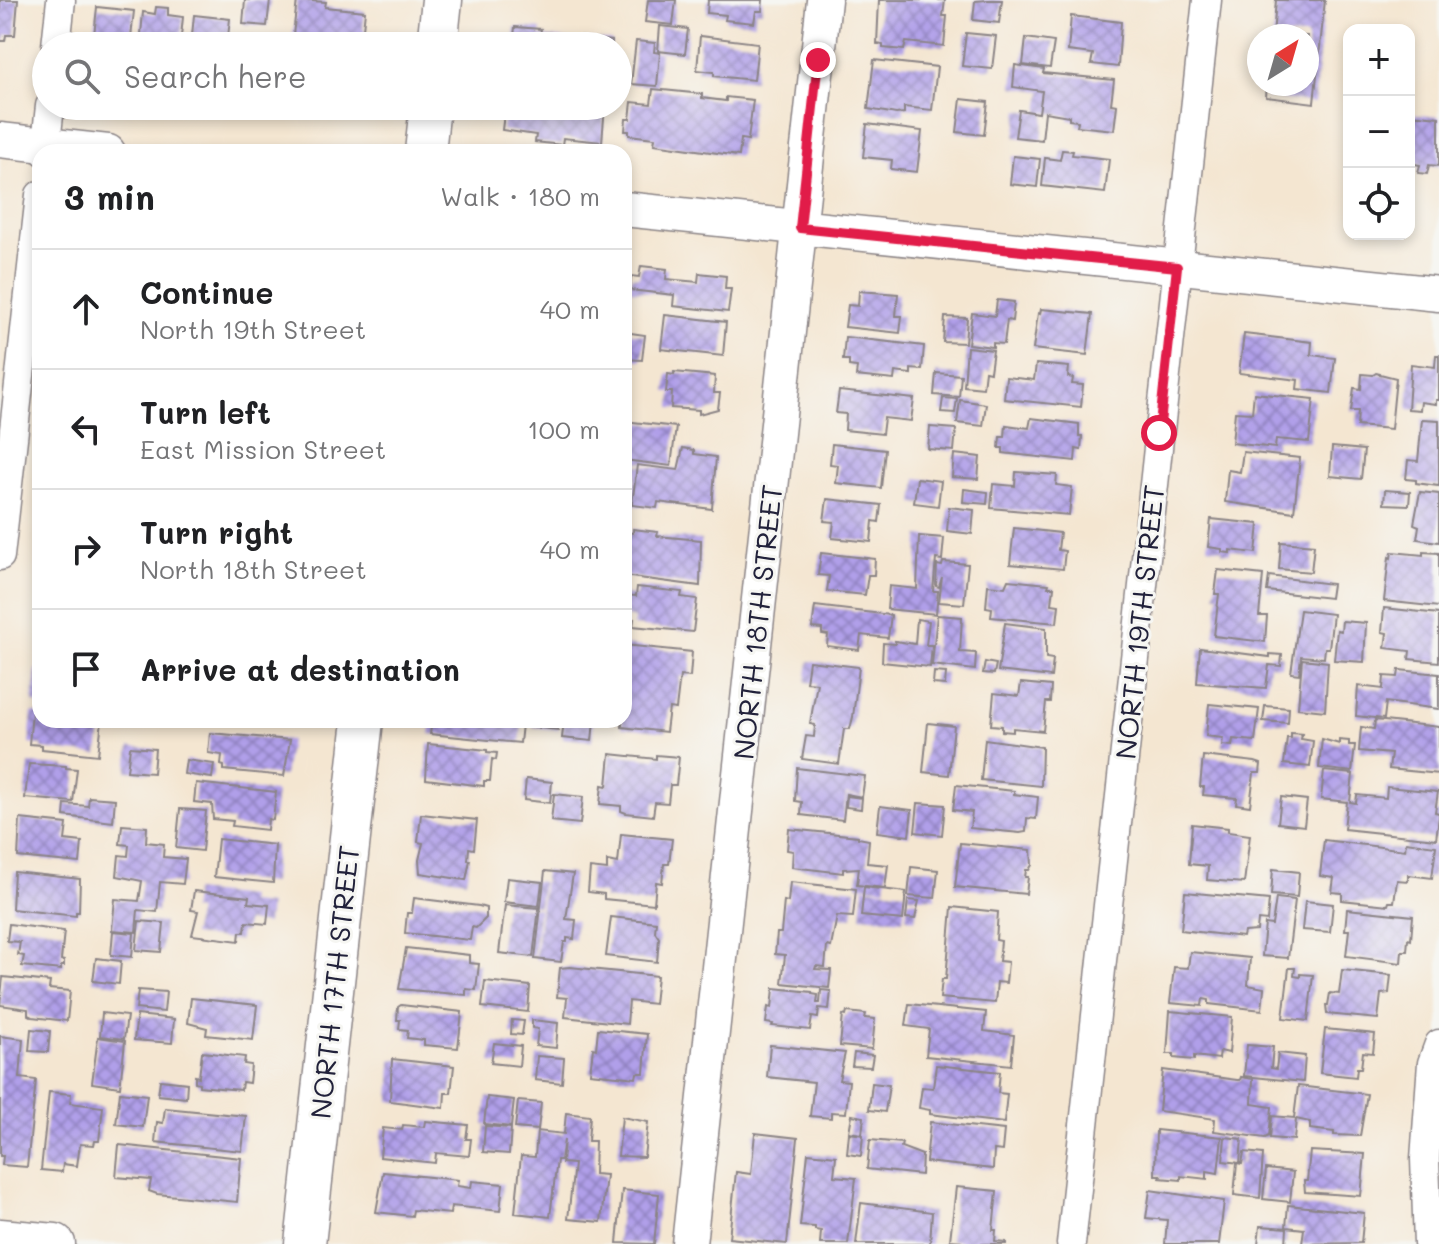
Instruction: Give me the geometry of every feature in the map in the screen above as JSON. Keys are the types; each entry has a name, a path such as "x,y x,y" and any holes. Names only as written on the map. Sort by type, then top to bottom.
{"main road":[{"path":"439,32 442,0"},
{"path":"426,144 428,120"},
{"name":"NORTH 17TH STREET","path":"305,1244 362,728"},
{"path":"0,1239 55,1244"}],"street":[{"path":"58,32 61,0"},
{"name":"NORTH 18TH STREET","path":"689,1244 824,0"},
{"name":"NORTH 19TH STREET","path":"1071,1244 1207,0"},
{"path":"46,144 48,120"},
{"path":"0,140 32,146"},
{"path":"632,210 1439,294"},
{"path":"0,556 32,267"},
{"path":"1428,1244 1425,1159 1432,1063 1439,1044"}],"building":[{"path":"0,0 18,0 15,35 6,35 5,41 0,41"},
{"path":"245,0 270,0 267,26 243,24"},
{"path":"297,0 326,2 325,7 365,11 365,32 293,32"},
{"path":"648,0 676,0 673,25 645,22"},
{"path":"708,0 763,0 762,11 756,11 754,23 725,20 726,15 707,13"},
{"path":"879,0 945,0 944,46 906,42 904,50 883,48 883,45 877,44"},
{"path":"1002,0 999,23 973,20 975,1"},
{"path":"1276,0 1325,0 1319,56 1319,24 1274,24"},
{"path":"97,7 134,11 132,32 94,32"},
{"path":"156,7 168,8 168,15 183,17 181,32 141,32 143,12 155,14"},
{"path":"194,15 230,19 229,32 192,32"},
{"path":"1071,16 1121,22 1118,67 1091,64 1093,54 1068,51"},
{"path":"660,26 688,29 685,54 658,51"},
{"path":"515,27 541,29 541,32 514,32"},
{"path":"966,33 996,36 992,69 962,66"},
{"path":"700,36 758,43 754,80 714,76 714,72 697,70"},
{"path":"1026,38 1054,42 1050,68 1023,65"},
{"path":"636,41 655,43 654,52 660,53 657,86 632,84"},
{"path":"874,60 937,67 932,110 904,107 904,113 896,114 868,109"},
{"path":"1015,65 1044,69 1043,73 1114,80 1111,104 1117,105 1114,130 1077,126 1078,121 1069,120 1069,116 1045,112 1042,140 1015,137 1019,110 1039,113 1042,91 1013,87"},
{"path":"653,89 702,94 702,98 726,101 726,97 753,100 748,140 741,139 739,156 654,144 655,138 629,135 629,131 625,131 626,120 632,120 632,102 651,104"},
{"path":"1266,96 1315,96 1314,103"},
{"path":"961,99 988,102 984,135 957,132"},
{"path":"1415,115 1439,117 1439,166 1429,165 1427,174 1418,173 1420,165 1415,164"},
{"path":"503,120 604,120 602,142 563,138 562,144 535,142 536,135 502,130"},
{"path":"867,124 922,131 917,172 891,169 892,160 863,157"},
{"path":"1062,150 1073,151 1072,155 1109,159 1105,193 1042,186 1045,158 1060,160"},
{"path":"1013,156 1040,159 1037,187 1010,184"},
{"path":"641,266 667,269 666,279 698,282 699,273 726,276 725,289 731,289 728,312 673,306 674,295 632,290 632,276 639,277"},
{"path":"859,291 898,294 896,316 902,316 900,333 845,327 848,305 858,306"},
{"path":"997,300 1014,302 1012,321 1007,320 1004,344 993,343 993,347 968,344 972,313 995,316"},
{"path":"1041,309 1092,314 1087,355 1033,349"},
{"path":"665,315 726,322 723,356 661,349"},
{"path":"945,317 967,318 965,343 943,342"},
{"path":"632,333 645,335 642,360 632,359"},
{"path":"1244,334 1312,342 1311,355 1335,358 1331,393 1297,389 1298,380 1239,373"},
{"path":"845,337 924,346 922,370 911,369 911,374 895,372 894,380 856,376 857,367 849,366 849,360 843,360"},
{"path":"967,347 993,350 990,372 985,371 983,388 964,386"},
{"path":"1436,355 1439,355 1439,400 1436,404 1421,402 1420,410 1408,409 1411,364 1435,367"},
{"path":"1036,364 1069,367 1068,377 1073,378 1072,384 1083,385 1081,407 1004,399 1006,377 1034,380"},
{"path":"674,372 715,376 714,393 720,393 718,409 699,414 699,410 671,408 672,392 666,392 668,374 674,375"},
{"path":"936,373 961,375 959,397 934,395"},
{"path":"1376,373 1396,378 1391,429 1357,426 1358,411 1351,411 1354,388 1361,389 1362,374"},
{"path":"839,391 914,399 911,421 884,418 882,434 845,430 846,414 836,413"},
{"path":"1254,393 1314,399 1309,442 1276,439 1275,448 1232,443 1235,412 1252,413"},
{"path":"943,398 957,399 955,413 941,412"},
{"path":"960,400 986,404 983,426 957,423"},
{"path":"1031,418 1079,424 1081,450 1076,449 1075,461 1003,453 1003,448 999,448 1000,437 1005,437 1006,425 1029,428"},
{"path":"1422,419 1439,420 1439,486 1406,479 1408,460 1418,461"},
{"path":"632,422 676,427 671,466 632,461"},
{"path":"930,427 956,429 954,451 928,449"},
{"path":"832,444 885,450 881,488 836,483 838,465 830,464"},
{"path":"1332,447 1364,450 1361,479 1330,476"},
{"path":"683,448 694,450 694,454 716,457 712,509 658,502 657,508 632,505 637,465 678,470"},
{"path":"1243,452 1300,458 1294,512 1225,502 1228,470 1240,472"},
{"path":"954,454 980,457 978,479 952,477"},
{"path":"1016,472 1057,475 1056,485 1072,487 1069,515 991,508 993,484 1015,486"},
{"path":"917,478 941,481 938,506 914,503"},
{"path":"964,489 988,492 987,504 963,502"},
{"path":"1385,490 1410,492 1409,505 1384,504"},
{"path":"1420,492 1439,494 1439,542 1417,539 1419,526 1414,524"},
{"path":"827,499 881,505 879,522 873,521 871,542 832,538 834,522 824,521"},
{"path":"949,507 974,510 972,534 947,531"},
{"path":"1211,519 1259,524 1256,553 1222,552 1222,549 1208,547"},
{"path":"1014,528 1060,533 1058,550 1065,551 1063,569 1010,564"},
{"path":"633,529 658,532 657,536 701,540 700,586 632,577"},
{"path":"919,536 944,538 942,560 936,559 933,591 938,591 936,614 887,609 889,586 917,589"},
{"path":"1281,542 1314,545 1311,572 1279,569"},
{"path":"1392,552 1439,553 1439,607 1384,601"},
{"path":"821,553 875,559 874,575 868,575 865,595 827,591 829,576 818,575"},
{"path":"943,562 968,564 964,604 939,602 942,577 939,587 936,586 937,565 942,566"},
{"path":"1218,570 1263,575 1259,616 1267,616 1265,642 1214,636 1219,594 1215,594"},
{"path":"1269,576 1332,584 1330,598 1267,591"},
{"path":"1008,580 1054,587 1052,604 1059,605 1057,623 991,617 992,608 986,607 988,585 1005,587"},
{"path":"637,587 682,592 681,597 697,599 693,632 633,626 632,596 636,596"},
{"path":"815,606 891,615 888,638 861,635 859,650 827,646 828,635 822,634 822,629 812,628"},
{"path":"1384,608 1439,614 1439,662 1409,659 1410,651 1385,648 1387,633 1382,632"},
{"path":"1300,610 1333,614 1329,648 1325,648 1324,658 1301,656 1299,674 1291,673"},
{"path":"937,615 962,617 960,652 976,653 975,670 932,665"},
{"path":"917,619 929,621 926,645 932,645 930,667 882,662 883,643 915,644"},
{"path":"1342,621 1366,623 1364,662 1334,660 1337,630 1341,631"},
{"path":"1005,623 1046,628 1046,658 1053,659 1051,677 998,671"},
{"path":"632,646 692,652 690,677 680,676 676,709 669,708 666,732 631,728"},
{"path":"1200,648 1270,657 1270,654 1282,655 1281,666 1269,665 1266,688 1197,683"},
{"path":"1302,659 1328,662 1325,711 1298,708"},
{"path":"809,661 859,667 853,717 850,729 844,729 839,764 802,759 806,736 814,737 815,725 810,724 817,683 806,682"},
{"path":"985,662 996,664 994,674 983,673"},
{"path":"1399,670 1439,674 1439,709 1386,702 1384,719 1356,716 1358,686 1383,689 1384,676 1398,677"},
{"path":"934,672 946,673 945,685 933,684"},
{"path":"1021,683 1051,686 1043,731 1013,728 1013,732 1002,731 1002,726 991,725 994,693 1019,696"},
{"path":"1209,704 1259,709 1255,741 1233,739 1232,746 1222,745 1223,738 1206,736"},
{"path":"1265,706 1289,708 1288,723 1263,721"},
{"path":"32,713 32,728 101,728 98,755 42,749 42,745 29,744"},
{"path":"1375,720 1439,727 1439,774 1389,769 1391,754 1359,751 1361,727 1374,729"},
{"path":"928,723 954,726 949,775 923,772"},
{"path":"431,728 522,728 520,743 430,734"},
{"path":"563,728 593,728 592,741 562,738"},
{"path":"210,733 290,740 284,776 224,770 222,755 208,753"},
{"path":"1291,733 1302,734 1301,739 1313,741 1310,767 1284,764 1287,738 1291,738"},
{"path":"985,739 1042,747 1041,786 981,780"},
{"path":"1322,739 1339,744 1339,740 1349,741 1349,745 1355,745 1352,772 1319,768"},
{"path":"428,744 497,753 496,760 492,759 490,781 484,781 484,786 426,779"},
{"path":"130,747 155,749 153,773 127,771"},
{"path":"610,754 656,759 656,755 679,757 676,785 670,785 668,803 655,802 653,816 626,813 621,811 621,806 600,804 602,785 607,786"},
{"path":"1203,756 1261,764 1260,773 1254,773 1250,806 1236,804 1237,798 1203,795 1204,787 1200,787"},
{"path":"186,760 214,764 212,778 184,774"},
{"path":"29,764 77,769 73,802 25,798"},
{"path":"797,768 865,776 862,797 846,794 843,820 801,815 802,802 795,801"},
{"path":"1324,771 1353,774 1350,802 1356,803 1357,795 1386,798 1387,787 1438,792 1436,839 1344,829 1347,802 1321,799"},
{"path":"526,779 552,782 550,803 524,800"},
{"path":"196,783 276,792 273,820 268,819 267,830 232,826 233,821 213,819 212,804 194,802"},
{"path":"956,785 1014,791 1014,794 1038,797 1036,819 1027,818 1026,832 1020,833 970,828 972,812 953,810"},
{"path":"554,794 583,797 580,824 551,821"},
{"path":"847,796 862,798 861,809 846,807"},
{"path":"89,797 115,799 113,822 64,816 65,804 88,806"},
{"path":"1281,797 1307,800 1304,826 1278,823"},
{"path":"918,803 945,805 942,835 915,832"},
{"path":"880,806 912,810 909,836 877,832"},
{"path":"180,809 206,811 202,851 176,848"},
{"path":"421,814 477,820 474,849 469,848 466,880 420,873 423,843 418,842"},
{"path":"20,819 67,824 65,840 82,842 80,863 18,857"},
{"path":"1192,824 1228,828 1228,832 1250,835 1244,883 1207,880 1208,866 1189,864"},
{"path":"122,825 147,827 146,842 164,844 163,857 186,859 183,884 160,882 157,912 138,910 136,932 112,930 115,899 139,901 142,881 117,876 119,855 128,856 129,845 120,844"},
{"path":"789,829 858,836 869,840 867,863 888,865 885,888 857,885 859,868 843,869 843,873 792,867 793,851 787,850"},
{"path":"621,834 672,839 669,864 664,864 662,883 656,882 654,904 604,899 604,894 588,892 590,868 607,870 607,861 618,863"},
{"path":"218,839 275,845 273,883 214,877"},
{"path":"1324,840 1405,850 1406,842 1436,846 1432,878 1408,875 1408,881 1397,880 1394,902 1388,905 1342,900 1342,893 1332,892 1334,878 1320,876"},
{"path":"960,843 1031,850 1032,865 1026,870 1025,877 1028,877 1026,894 955,887"},
{"path":"911,867 938,870 935,898 908,896"},
{"path":"1273,869 1299,872 1297,897 1271,895"},
{"path":"545,871 573,874 566,919 576,920 574,939 567,938 564,942 561,962 535,959"},
{"path":"14,872 80,879 79,912 76,916 12,909"},
{"path":"507,878 542,882 539,906 504,902"},
{"path":"790,882 856,889 853,917 837,916 831,947 827,946 825,967 816,966 815,969 831,970 829,988 782,983 785,955 775,954"},
{"path":"864,887 906,892 903,920 861,916"},
{"path":"194,891 249,897 248,903 269,905 267,924 246,922 245,932 240,932 239,941 192,935 198,911 191,910"},
{"path":"1185,892 1269,900 1267,921 1258,920 1257,931 1244,932 1243,937 1181,930"},
{"path":"414,898 479,906 486,908 486,918 476,928 472,927 470,940 405,933 407,913 412,913"},
{"path":"1276,898 1295,900 1288,958 1262,956 1265,924 1272,925"},
{"path":"908,900 919,901 915,919 906,918"},
{"path":"1305,901 1333,904 1330,932 1302,930"},
{"path":"505,905 539,908 533,957 499,953"},
{"path":"952,907 998,912 996,940 1001,941 999,961 1008,962 1006,983 997,982 995,1003 940,998 942,979 946,979"},
{"path":"1347,909 1413,916 1411,940 1408,939 1407,951 1402,951 1401,963 1346,956 1349,930 1345,930"},
{"path":"611,917 656,922 655,932 659,938 657,962 606,956"},
{"path":"139,921 164,923 161,952 136,950"},
{"path":"9,924 64,931 61,960 64,966 61,970 22,966 24,956 18,955 20,942 7,941"},
{"path":"113,931 134,933 132,957 111,955"},
{"path":"406,948 469,955 469,963 479,964 476,990 466,989 466,995 399,989"},
{"path":"1190,952 1250,958 1248,985 1264,988 1262,1010 1209,1004 1209,1000 1203,999 1202,1006 1170,1003 1174,967 1188,968"},
{"path":"96,958 121,961 119,984 93,981"},
{"path":"560,968 657,976 654,1004 629,1001 627,1024 565,1017 567,998 557,997"},
{"path":"1289,968 1295,968 1294,976 1313,975 1308,1021 1283,1018"},
{"path":"1342,970 1391,975 1389,993 1381,994 1378,1019 1327,1014 1330,993 1339,994"},
{"path":"3,977 50,982 49,989 70,991 67,1021 32,1017 28,1015 28,1009 0,1005"},
{"path":"485,981 530,986 528,1012 482,1007"},
{"path":"774,988 812,992 818,995 817,1003 820,1003 821,990 831,991 829,1009 819,1008 818,1018 812,1017 810,1030 772,1026 766,1023 768,1007 772,1008"},
{"path":"138,990 166,992 164,1012 136,1009"},
{"path":"191,998 257,1005 253,1040 206,1035 207,1028 188,1023"},
{"path":"909,1004 986,1012 984,1031 1014,1035 1011,1065 926,1056 929,1029 906,1026"},
{"path":"401,1005 462,1012 458,1048 424,1045 424,1040 407,1038 408,1030 399,1029 400,1020 397,1020"},
{"path":"1170,1011 1232,1017 1229,1053 1220,1051 1219,1059 1194,1056 1194,1060 1167,1054"},
{"path":"847,1012 866,1014 865,1018 875,1019 872,1049 840,1046 843,1015 846,1016"},
{"path":"102,1013 127,1016 124,1039 100,1036"},
{"path":"137,1015 174,1019 172,1043 134,1040"},
{"path":"512,1020 524,1021 522,1035 511,1034"},
{"path":"532,1020 558,1023 556,1048 536,1046 538,1029 532,1028"},
{"path":"31,1029 50,1031 48,1052 29,1051"},
{"path":"598,1029 647,1034 644,1073 637,1073 636,1078 590,1073"},
{"path":"1325,1029 1375,1034 1373,1053 1363,1052 1356,1077 1320,1073"},
{"path":"0,1036 23,1039 20,1078 36,1080 27,1167 2,1165 3,1156 0,1156"},
{"path":"98,1037 125,1041 120,1087 92,1083"},
{"path":"494,1043 521,1046 519,1066 491,1063"},
{"path":"770,1045 845,1053 839,1080 849,1081 846,1113 831,1112 831,1118 810,1116 814,1082 767,1077"},
{"path":"1247,1045 1273,1047 1271,1068 1276,1069 1278,1053 1305,1056 1303,1082 1244,1076"},
{"path":"202,1052 245,1057 244,1064 251,1065 249,1083 242,1082 241,1090 199,1086 195,1076 199,1077"},
{"path":"854,1053 873,1055 871,1067 852,1066"},
{"path":"537,1056 564,1058 562,1083 535,1080"},
{"path":"392,1059 454,1066 451,1093 445,1093 444,1108 390,1101"},
{"path":"936,1065 1000,1072 998,1093 1007,1094 1004,1123 930,1114 930,1110 919,1108 922,1087 933,1088"},
{"path":"1163,1070 1237,1080 1241,1077 1253,1079 1252,1104 1272,1107 1269,1136 1214,1131 1215,1119 1159,1111"},
{"path":"160,1080 187,1083 186,1098 158,1095"},
{"path":"872,1083 889,1085 885,1112 869,1110"},
{"path":"1298,1086 1367,1094 1360,1136 1334,1135 1334,1132 1310,1129 1310,1122 1296,1119 1294,1140 1270,1138 1272,1116 1294,1118"},
{"path":"49,1092 71,1094 70,1103 103,1107 99,1141 95,1141 94,1145 80,1144 77,1166 63,1164 62,1172 41,1170"},
{"path":"120,1092 147,1095 143,1127 116,1124"},
{"path":"487,1097 514,1100 511,1127 484,1124"},
{"path":"518,1101 541,1103 538,1130 515,1128"},
{"path":"165,1108 246,1116 242,1151 155,1142 157,1122 163,1123"},
{"path":"566,1113 590,1116 588,1141 595,1141 594,1174 606,1175 601,1222 568,1219 574,1164 562,1163 564,1140 561,1160 557,1160 550,1217 515,1213 521,1156 535,1157 537,1131 564,1134"},
{"path":"852,1115 864,1117 862,1134 849,1132"},
{"path":"622,1117 648,1122 644,1157 618,1156"},
{"path":"425,1121 468,1125 466,1139 471,1139 469,1156 436,1153 435,1163 380,1157 383,1128 402,1130 403,1125 424,1127"},
{"path":"930,1122 1004,1130 1002,1151 994,1150 993,1169 926,1162"},
{"path":"485,1126 511,1128 509,1154 483,1152"},
{"path":"1156,1130 1222,1137 1218,1173 1207,1171 1207,1179 1181,1176 1181,1180 1155,1175"},
{"path":"755,1133 798,1138 787,1244 729,1238 736,1172 751,1174"},
{"path":"849,1133 863,1135 861,1156 847,1154"},
{"path":"1225,1137 1242,1139 1240,1163 1223,1161"},
{"path":"870,1140 902,1143 901,1147 922,1155 921,1175 867,1169"},
{"path":"119,1145 241,1158 237,1202 157,1194 149,1191 151,1180 116,1177"},
{"path":"1310,1151 1365,1154 1361,1196 1305,1192"},
{"path":"1244,1152 1263,1154 1260,1198 1234,1195 1237,1163 1242,1164"},
{"path":"808,1153 836,1156 834,1176 856,1178 848,1244 820,1244 821,1231 815,1230 815,1227 800,1226"},
{"path":"1266,1169 1293,1172 1290,1202 1263,1199"},
{"path":"383,1172 458,1180 457,1186 471,1188 472,1181 503,1184 500,1211 451,1206 450,1214 413,1210 412,1216 376,1212"},
{"path":"956,1187 997,1191 993,1230 996,1230 995,1241 1006,1244 961,1244 961,1241 950,1240"},
{"path":"622,1190 659,1194 654,1244 617,1243"},
{"path":"1150,1190 1224,1201 1219,1244 1165,1244 1167,1220 1146,1218"},
{"path":"861,1203 932,1212 930,1244 856,1244"},
{"path":"1288,1205 1364,1213 1361,1243 1302,1244 1304,1229 1286,1227"},
{"path":"1260,1226 1287,1228 1286,1244 1258,1244"}],"route":[{"path":"818,60 800,228 1177,267 1159,433"}]}
